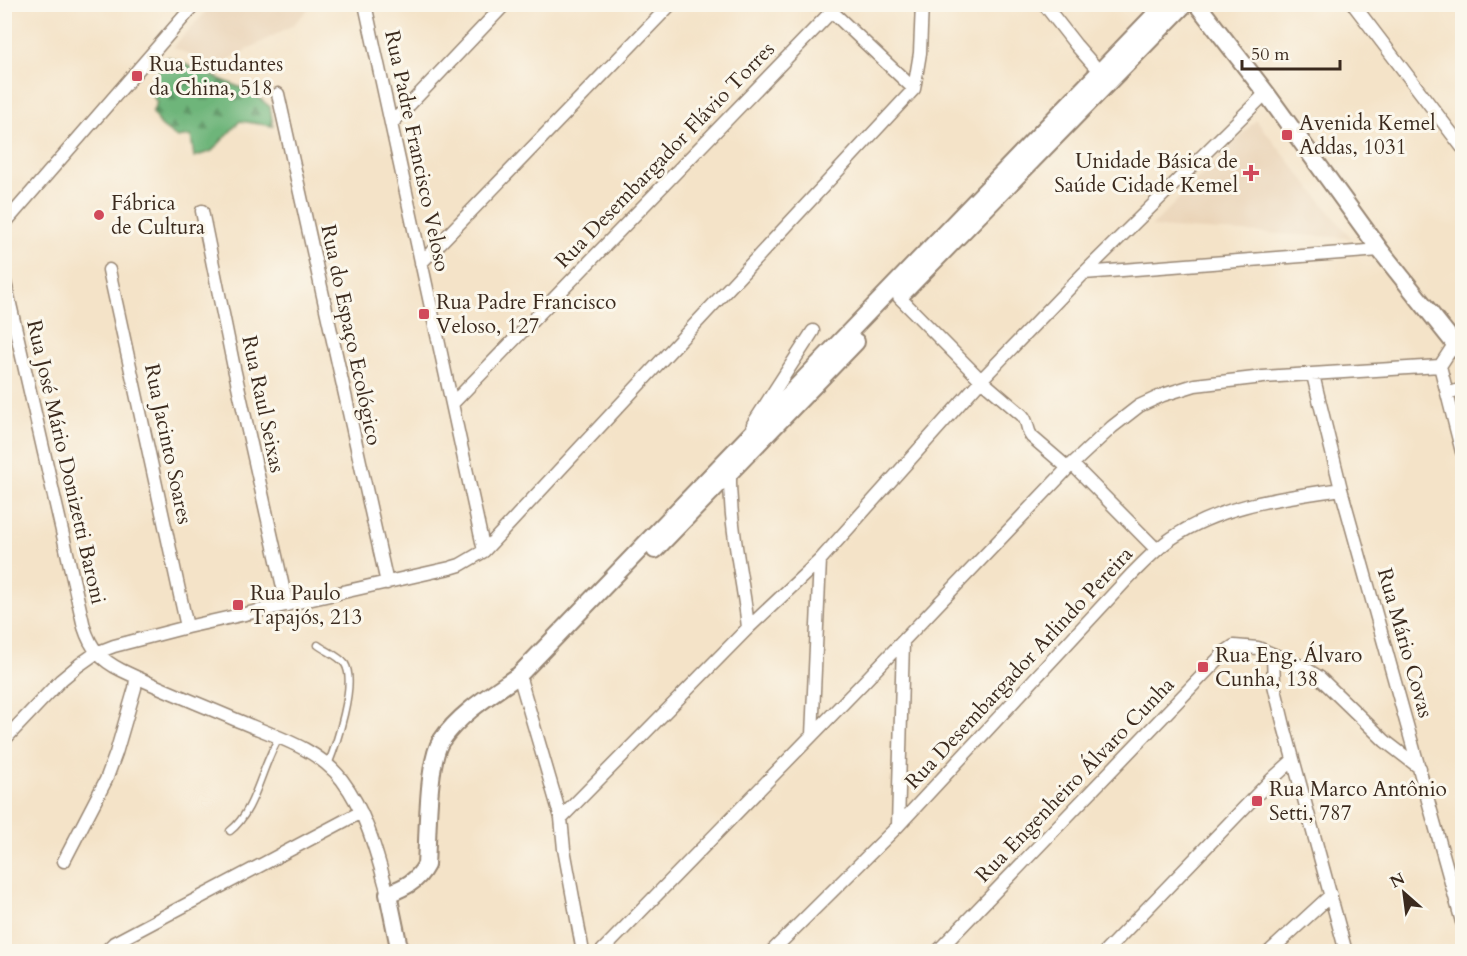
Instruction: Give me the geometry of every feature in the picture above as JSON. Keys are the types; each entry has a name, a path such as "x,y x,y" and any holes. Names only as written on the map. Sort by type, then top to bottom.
{"street":[{"path":"4,224 195,4"},
{"name":"Rua Padre Francisco Veloso","path":"365,4 484,551"},
{"path":"392,123 505,4"},
{"path":"421,263 671,4"},
{"path":"4,740 61,680 96,653 187,627 460,565 484,551 914,89 920,53 922,4"},
{"path":"1044,4 1105,78"},
{"path":"388,894 409,886 420,876 426,865 431,782 435,755 440,743 464,717 496,691 520,680 730,474 1105,78 1165,4"},
{"path":"520,680 734,453 1105,78 1185,4"},
{"path":"601,951 1070,466 1139,406 1163,395 1195,385 1263,377 1440,366 1459,348 1380,250 1266,93 1197,4"},
{"path":"1353,4 1462,147"},
{"path":"828,8 914,89"},
{"name":"Rua Desembargador Flávio Torres","path":"452,404 828,8"},
{"path":"561,818 748,628 820,560 981,380 1084,273 1266,93"},
{"name":"Rua do Espaço Ecológico","path":"278,94 387,583"},
{"name":"Rua Raul Seixas","path":"202,211 287,605"},
{"path":"1084,273 1380,250"},
{"name":"Rua Jacinto Soares","path":"109,270 187,627"},
{"name":"Rua José Mário Donizetti Baroni","path":"4,278 84,627 96,653"},
{"path":"899,297 981,380 1025,418 1032,437 1070,466 1157,550"},
{"path":"748,628 745,597 733,536 730,474 734,453 813,331"},
{"path":"1440,366 1462,452"},
{"name":"Rua Mário Covas","path":"1312,375 1341,489 1462,922"},
{"path":"1448,394 1462,389"},
{"name":"Rua Desembargador Arlindo Pereira","path":"771,951 898,826 1157,550 1192,526 1229,509 1341,489"},
{"path":"812,735 820,560"},
{"path":"898,826 903,641"},
{"name":"Rua Engenheiro Álvaro Cunha","path":"937,951 1225,652 1234,646 1258,648 1303,667 1319,677 1385,741 1420,768"},
{"path":"96,653 107,663 136,678 279,738 312,753 328,765 341,780 361,812 388,894 400,951"},
{"path":"1273,655 1274,685 1346,951"},
{"path":"64,861 106,780 135,688 136,678"},
{"path":"520,680 561,818 564,849 583,951"},
{"path":"1105,951 1293,760"},
{"path":"105,951 114,943 361,812"},
{"path":"1269,951 1331,895"}],"lane":[{"path":"318,645 343,662 348,672 346,706 328,765"},
{"path":"230,831 244,816 272,748 279,738"}],"shaded area":[{"path":"212,5 312,5 293,25 215,67 173,47"},
{"name":"Unidade Básica de Saúde Cidade Kemel","path":"1256,120 1351,238 1151,227"}],"green space":[{"path":"168,57 253,93 270,107 273,126 240,121 212,151 194,157 191,136 177,138 162,127 152,113 157,102 146,88"}],"place":[{"name":"Rua Estudantes da China, 518","path":"137,76"},
{"name":"Avenida Kemel Addas, 1031","path":"1287,135"},
{"name":"Unidade Básica de Saúde Cidade Kemel","path":"1251,173"},
{"name":"Fábrica de Cultura","path":"99,215"},
{"name":"Rua Padre Francisco Veloso, 127","path":"424,314"},
{"name":"Rua Paulo Tapajós, 213","path":"238,605"},
{"name":"Rua Eng. Álvaro Cunha, 138","path":"1203,667"},
{"name":"Rua Marco Antônio Setti, 787","path":"1257,801"}]}
